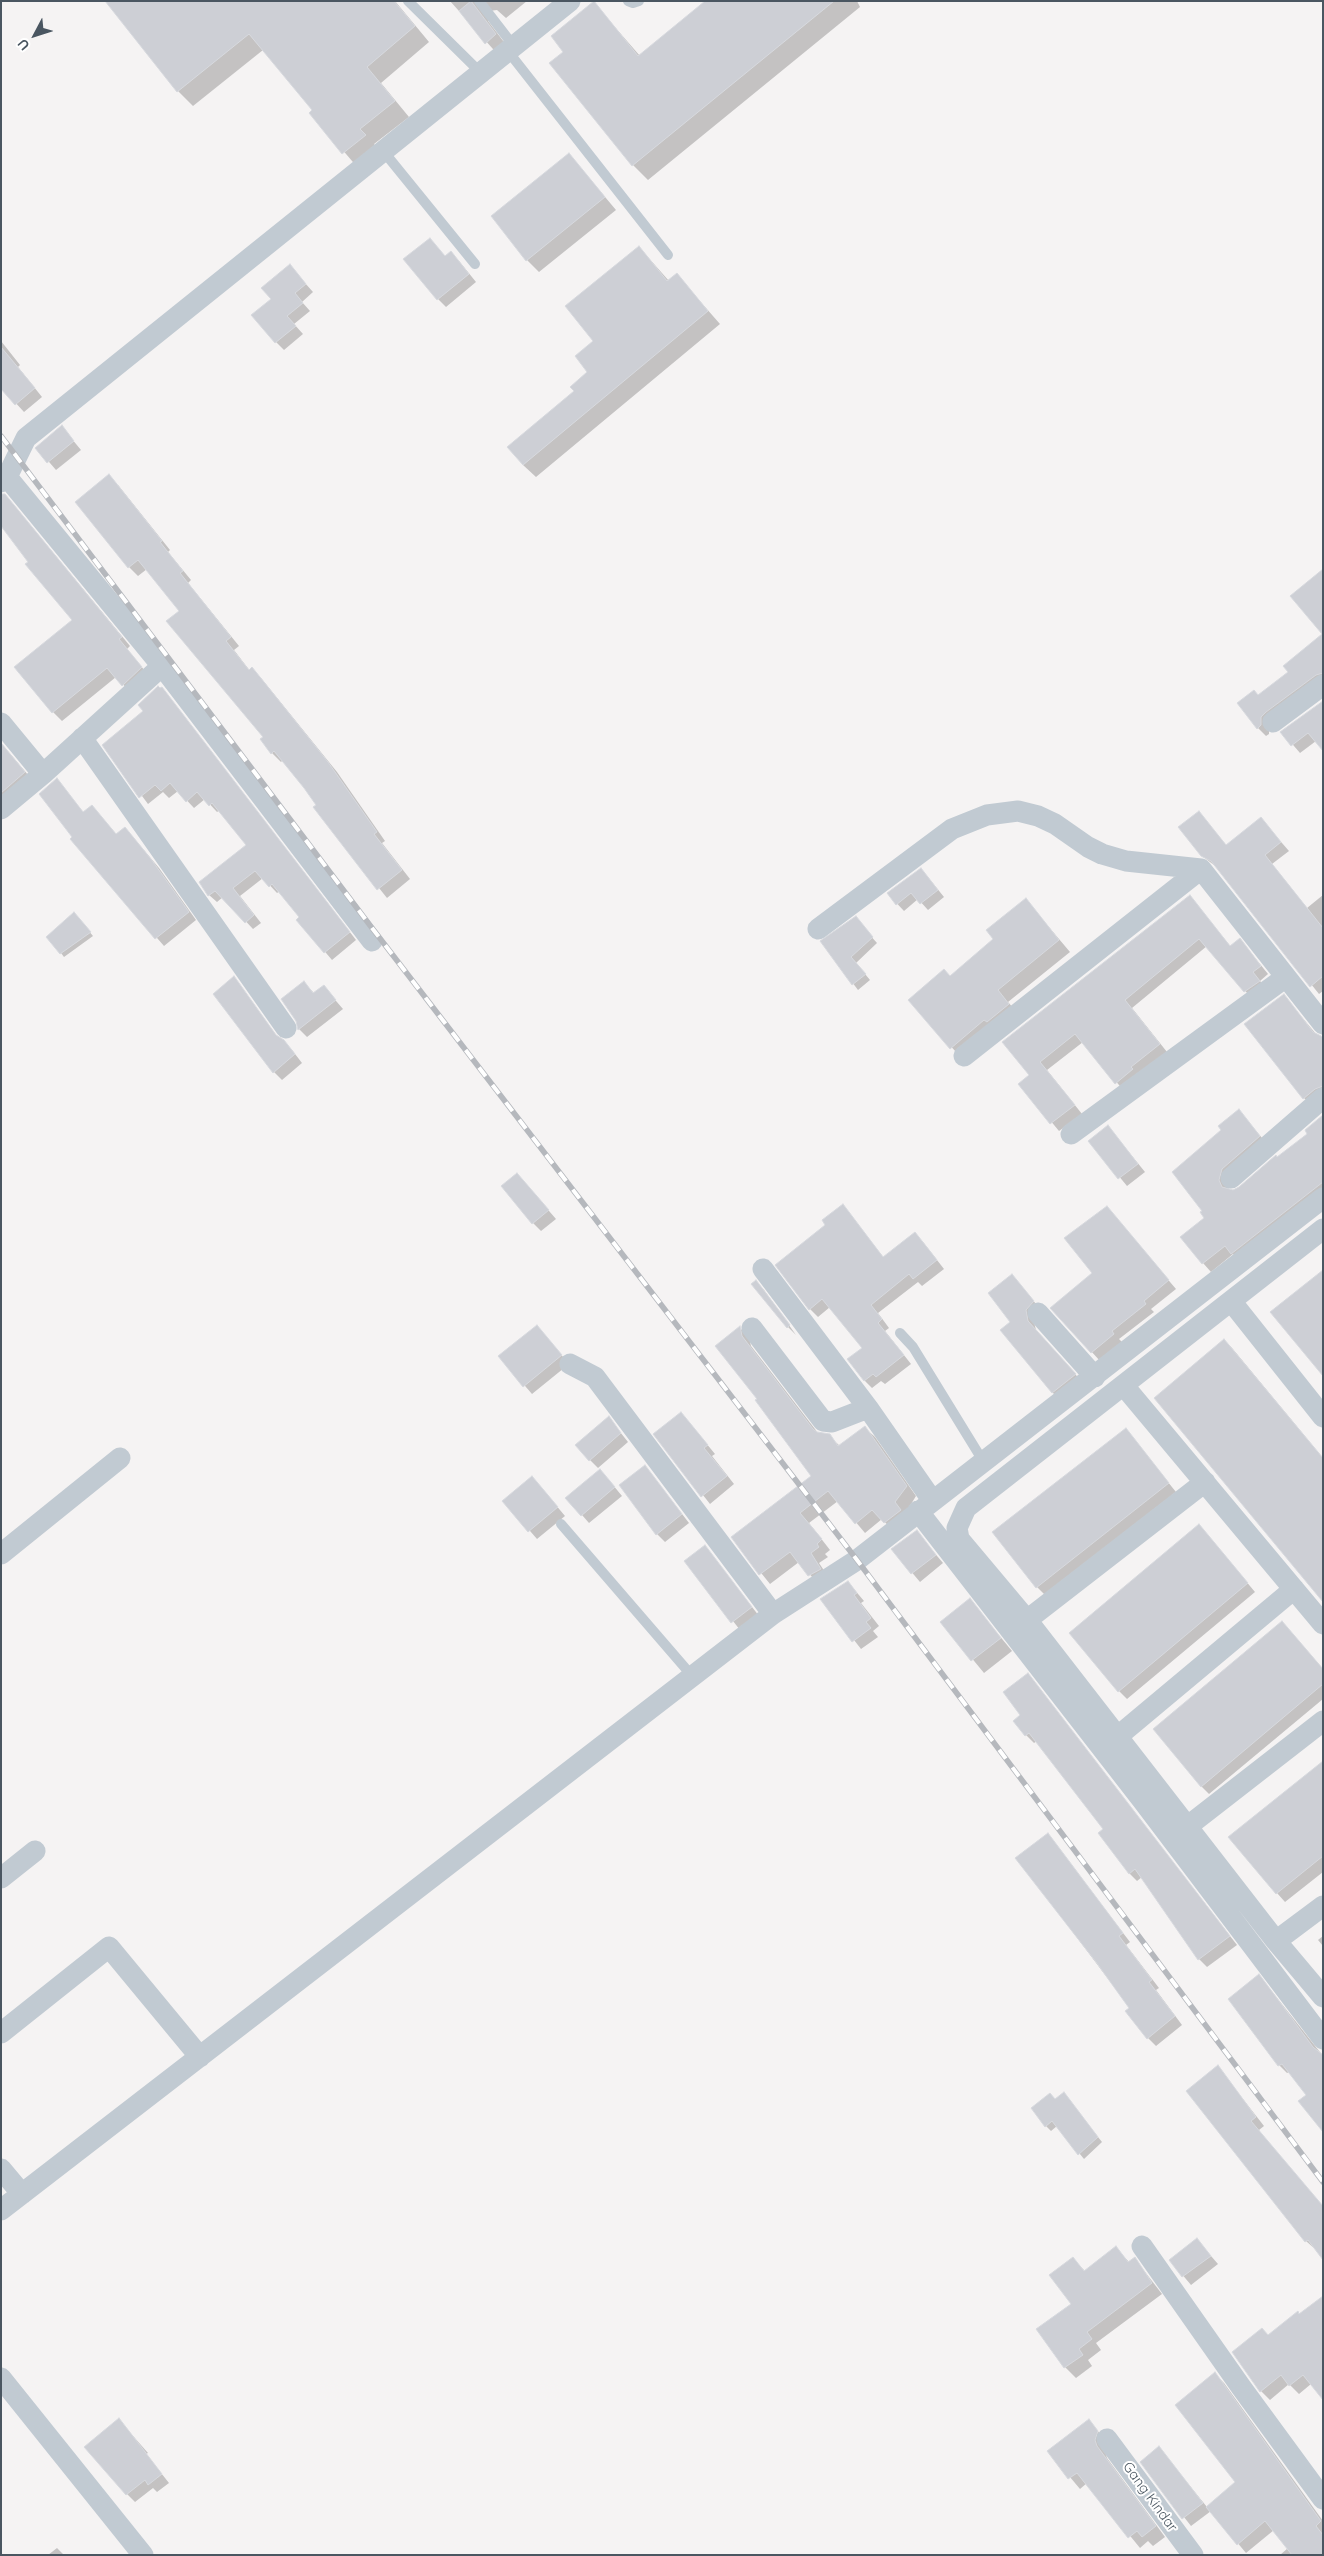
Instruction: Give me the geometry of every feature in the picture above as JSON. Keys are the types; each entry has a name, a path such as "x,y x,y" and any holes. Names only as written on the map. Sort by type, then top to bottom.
{"street":[{"path":"372,941 162,666 4,480 26,438 570,1"},
{"path":"1,809 162,666"},
{"path":"1274,722 1323,685"},
{"path":"1,723 42,774"},
{"path":"82,738 286,1028"},
{"path":"818,930 952,829 974,819 1001,812 1018,811 1038,816 1055,824 1088,847 1126,861 1202,869 1323,1024"},
{"path":"964,1056 1202,869"},
{"path":"1071,1134 1286,977"},
{"path":"1231,1178 1323,1098"},
{"path":"1,2210 773,1614 857,1560 1323,1198"},
{"path":"1322,1230 966,1508 960,1516 957,1528 959,1539 1027,1620 1276,1941 1323,1997"},
{"path":"763,1269 868,1408 925,1506 1323,2039"},
{"path":"1231,1301 1323,1417"},
{"path":"1038,1313 1095,1377"},
{"path":"752,1328 823,1421 832,1422 868,1408"},
{"path":"570,1364 595,1377 773,1614"},
{"path":"1124,1386 1323,1624"},
{"path":"1,1554 120,1458"},
{"path":"1027,1620 1205,1482"},
{"path":"1117,1737 1294,1589"},
{"path":"1188,1826 1323,1721"},
{"path":"1,1878 35,1851"},
{"path":"1276,1941 1323,1906"},
{"path":"1,2033 110,1947 200,2057"},
{"path":"1,2169 22,2194"},
{"path":"1142,2246 1241,2387 1323,2499"},
{"path":"1,2378 143,2555"},
{"name":"Gang Kindar","path":"1107,2439 1192,2555"}],"lane":[{"path":"408,1 481,73"},
{"path":"479,1 510,48 668,255"},
{"path":"628,1 636,3 639,1"},
{"path":"384,152 474,264"},
{"path":"900,1332 913,1347 934,1385 983,1461"},
{"path":"561,1524 693,1677"}],"building":[{"path":"105,1 394,1 415,26 367,67 395,101 360,129 366,135 342,154 309,113 312,110 249,34 177,92"},
{"path":"471,1 496,34 485,44 459,11"},
{"path":"594,1 638,56 705,1 834,1 632,166 549,63 563,52 551,36"},
{"path":"569,153 605,197 526,261 491,216"},
{"path":"430,238 445,256 451,251 469,274 437,300 403,259"},
{"path":"639,246 667,281 677,273 708,311 523,465 507,447 574,391 570,387 587,372 575,356 593,341 565,306"},
{"path":"290,264 306,284 295,293 303,303 287,316 296,326 275,343 251,315 271,299 261,288"},
{"path":"1,347 35,388 15,405 1,389"},
{"path":"62,425 74,441 47,463 35,448"},
{"path":"109,474 162,541 160,542 183,571 180,573 231,637 226,641 249,670 252,667 328,762 377,832 374,834 402,870 377,890 313,807 316,805 304,788 274,751 271,754 260,739 263,737 166,621 179,611 138,560 128,568 75,502"},
{"path":"1,494 5,494 122,637 119,639 142,667 122,686 107,668 52,713 14,667 72,620 25,564 28,562 1,526"},
{"path":"1323,569 1323,673 1316,675 1266,712 1261,717 1261,725 1257,729 1237,703 1254,690 1258,695 1288,672 1283,666 1322,634 1290,596"},
{"path":"158,686 162,687 350,932 324,953 296,920 299,917 272,884 269,887 255,871 233,888 254,915 245,923 215,891 208,896 199,882 246,845 212,803 209,806 197,792 186,802 170,783 161,791 155,785 139,798 102,745 143,711 138,705"},
{"path":"1323,701 1323,751 1308,733 1291,746 1280,732"},
{"path":"1,743 25,772 1,793"},
{"path":"57,778 83,812 92,805 116,834 125,827 151,859 189,912 155,939 70,839 72,837 39,794"},
{"path":"1199,811 1226,845 1261,817 1281,842 1265,855 1323,928 1323,976 1310,987 1211,861 1201,856 1178,827"},
{"path":"921,868 938,890 920,904 911,893 896,905 887,893"},
{"path":"1190,895 1230,946 1240,938 1261,966 1253,972 1260,981 1244,992 1199,939 1125,1000 1160,1044 1131,1067 1133,1069 1115,1084 1075,1034 1040,1062 1075,1105 1050,1124 1018,1084 1029,1075 1002,1042"},
{"path":"1026,898 1059,940 998,990 1009,1004 987,1022 984,1020 950,1049 908,1000 944,969 950,976 993,939 986,930"},
{"path":"74,912 91,932 60,954 46,937"},
{"path":"856,916 873,937 851,957 866,974 852,985 820,941"},
{"path":"234,976 276,1035 284,1040 295,1054 273,1073 213,994"},
{"path":"304,981 313,993 324,985 336,1000 298,1030 296,1021 281,999"},
{"path":"1284,994 1313,1032 1323,1037 1323,1086 1315,1089 1303,1099 1244,1024"},
{"path":"1239,1109 1260,1136 1222,1169 1219,1180 1222,1187 1233,1190 1239,1187 1276,1155 1277,1157 1307,1134 1305,1130 1323,1115 1323,1182 1231,1254 1225,1246 1202,1264 1180,1237 1204,1218 1200,1212 1202,1211 1172,1172 1221,1130 1218,1126"},
{"path":"1108,1125 1138,1164 1118,1179 1088,1141"},
{"path":"517,1173 549,1210 532,1224 501,1186"},
{"path":"843,1204 883,1257 915,1232 937,1260 913,1279 909,1274 871,1305 882,1319 878,1323 904,1355 876,1377 873,1374 864,1381 847,1359 862,1348 822,1299 809,1310 775,1265 825,1225 822,1220"},
{"path":"1107,1206 1169,1280 1144,1301 1146,1304 1112,1331 1114,1334 1091,1353 1050,1308 1092,1273 1064,1238"},
{"path":"1323,1270 1323,1376 1270,1312"},
{"path":"1012,1274 1034,1301 1026,1310 1028,1321 1076,1374 1052,1393 1000,1330 1010,1322 988,1293"},
{"path":"756,1280 790,1325 787,1328 751,1284"},
{"path":"537,1325 562,1355 523,1387 498,1356"},
{"path":"740,1326 742,1336 813,1429 817,1432 830,1434 838,1446 865,1426 907,1486 895,1502 901,1510 884,1523 872,1510 855,1524 828,1491 800,1513 822,1539 817,1544 819,1547 811,1553 821,1569 808,1576 790,1552 759,1575 731,1537 811,1476 755,1400 757,1399 715,1346"},
{"path":"1224,1339 1323,1458 1323,1602 1154,1398"},
{"path":"681,1412 708,1445 704,1448 727,1476 701,1497 653,1434"},
{"path":"609,1416 621,1433 589,1461 575,1445"},
{"path":"1126,1428 1169,1483 1036,1588 992,1532"},
{"path":"645,1465 682,1514 656,1535 619,1485"},
{"path":"600,1469 615,1487 581,1516 565,1498"},
{"path":"532,1476 558,1507 528,1532 502,1501"},
{"path":"1199,1524 1248,1583 1118,1692 1069,1633"},
{"path":"917,1530 936,1555 911,1574 891,1549"},
{"path":"705,1545 752,1607 731,1623 684,1561"},
{"path":"848,1581 857,1593 854,1595 871,1618 866,1622 871,1628 852,1642 820,1599"},
{"path":"970,1598 1001,1638 971,1661 940,1622"},
{"path":"1282,1621 1323,1669 1323,1684 1201,1787 1153,1729"},
{"path":"1028,1673 1230,1936 1198,1960 1135,1869 1129,1874 1098,1833 1103,1829 1029,1733 1025,1736 1013,1721 1020,1715 1003,1692"},
{"path":"1323,1761 1323,1856 1276,1894 1228,1837"},
{"path":"1048,1833 1123,1933 1119,1936 1152,1980 1149,1982 1175,2016 1147,2039 1125,2011 1129,2008 1096,1962 1015,1858"},
{"path":"1259,1974 1313,2047 1323,2055 1323,2132 1298,2101 1306,2095 1282,2064 1278,2066 1228,1999"},
{"path":"1218,2065 1256,2117 1251,2121 1323,2206 1323,2260 1308,2240 1305,2242 1186,2091"},
{"path":"1064,2092 1098,2137 1078,2155 1052,2121 1045,2127 1031,2108 1050,2093 1055,2099"},
{"path":"1197,2238 1211,2256 1182,2277 1169,2260"},
{"path":"1116,2246 1128,2262 1135,2257 1152,2283 1087,2332 1092,2339 1079,2349 1083,2355 1064,2368 1036,2329 1071,2304 1049,2275 1073,2257 1084,2271"},
{"path":"1323,2296 1323,2400 1303,2375 1289,2386 1281,2375 1260,2392 1232,2352 1262,2328 1268,2335 1298,2311 1299,2314"},
{"path":"1215,2372 1321,2521 1316,2526 1323,2535 1323,2555 1292,2555 1265,2521 1237,2545 1206,2507 1235,2482 1175,2405"},
{"path":"119,2418 162,2474 148,2485 145,2480 126,2495 84,2447"},
{"path":"1089,2419 1098,2431 1095,2440 1097,2446 1156,2526 1142,2537 1137,2531 1128,2538 1077,2473 1068,2479 1047,2451"},
{"path":"1159,2446 1203,2503 1182,2519 1140,2462"}],"railway":[{"path":"1,436 372,928 857,1560 1323,2182"}]}
